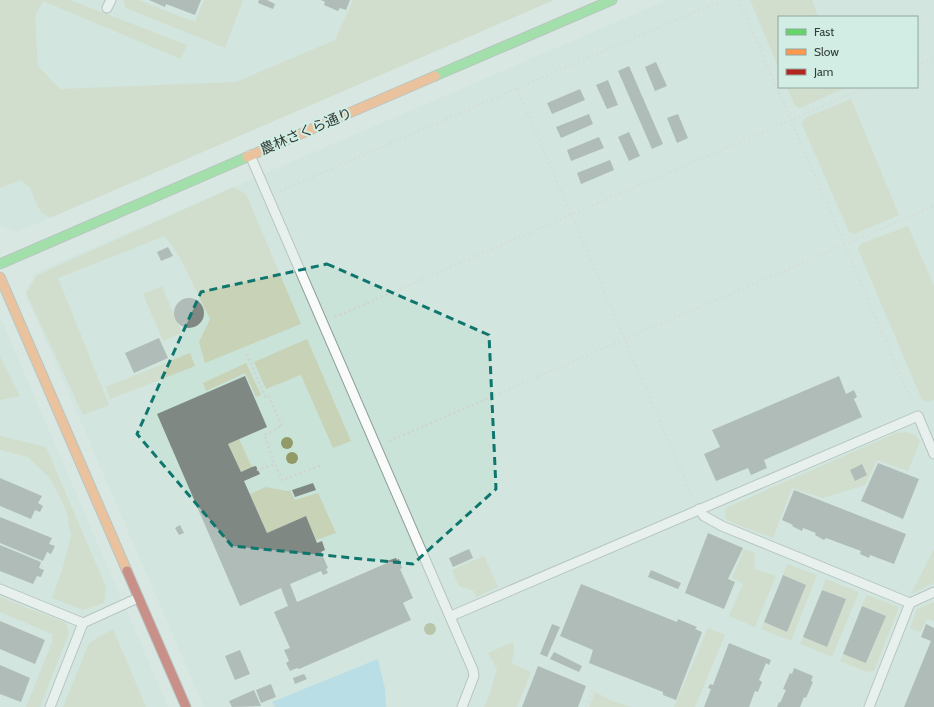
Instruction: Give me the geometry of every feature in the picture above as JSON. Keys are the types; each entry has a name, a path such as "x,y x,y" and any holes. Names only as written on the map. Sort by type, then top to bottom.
{"street":[{"name":"農林さくら通り","path":"0,264 612,0"},
{"path":"0,277 186,707"}],"lane":[{"path":"250,155 324,322 473,670 474,676 462,707"},
{"path":"451,616 918,416 934,454"},
{"path":"699,509 704,516 722,526 910,602 934,592"},
{"path":"0,589 83,623"},
{"path":"50,707 83,623 138,598"},
{"path":"869,707 910,602"}],"path":[{"path":"269,196 722,0"},
{"path":"739,0 918,416"},
{"path":"918,65 934,58"},
{"path":"324,322 865,88"},
{"path":"517,89 699,509"},
{"path":"377,446 934,206"},
{"path":"247,354 265,396 268,395 282,426 264,435 282,480 320,466"},
{"path":"257,470 275,464"},
{"path":"586,707 594,687"}],"highlighted area":[{"path":"327,264 489,335 496,489 413,564 232,546 137,434 201,292"}],"shaded area":[{"path":"0,0 554,0 17,232 0,226"},
{"path":"0,0 70,0 187,45 181,59 43,1 35,16 38,66 60,89 236,82 335,40 353,0 554,0 50,218 41,212 30,187 21,180 0,188"},
{"path":"123,0 138,0 195,22 204,0 243,0 225,48 126,8"},
{"path":"667,0 934,0 934,707 204,707 25,293 34,273"},
{"path":"750,0 812,0 818,16 778,16 778,67"},
{"path":"787,88 845,88 800,108 795,106"},
{"path":"851,99 899,215 855,234 849,232 802,124 805,118"},
{"path":"234,187 246,194 301,324 205,363 199,342 210,319 179,256 165,236 58,278 109,405 83,415 26,293 37,275"},
{"path":"908,226 934,286 934,400 928,402 922,400 858,249 860,244"},
{"path":"162,286 182,333 163,341 143,294"},
{"path":"0,316 168,707 0,707"},
{"path":"307,339 351,441 333,448 301,375 266,389 254,362"},
{"path":"190,353 195,366 110,399 106,387"},
{"path":"0,357 20,396 0,400"},
{"path":"246,363 261,395 256,397 245,373 206,391 203,383"},
{"path":"906,432 915,435 920,441 908,471 877,460 865,485 823,498 792,488 773,538 726,519 725,511 728,507 896,433"},
{"path":"0,436 46,447 106,587 104,603 83,610 52,598 63,567 71,536 67,514 49,477 28,457 0,450"},
{"path":"239,439 252,467 241,472 228,444"},
{"path":"266,487 287,491 290,490 295,500 318,493 336,533 316,540 306,516 267,533 250,494"},
{"path":"744,549 755,553 754,569 776,576 755,627 729,616 743,584 732,578"},
{"path":"934,549 934,583 911,594"},
{"path":"484,556 498,587 476,597 474,591 459,586 452,570"},
{"path":"787,564 817,575 791,641 761,629 764,622 787,632 806,585 783,575"},
{"path":"826,579 859,592 832,657 800,644 803,637 827,647 845,599 822,590"},
{"path":"867,595 899,607 874,671 867,672 840,661 843,654 867,663 886,616 862,606"},
{"path":"0,597 66,623 69,633 40,707 26,707 52,642 52,634 0,612"},
{"path":"934,602 934,621 927,619 920,632 910,628 917,609"},
{"path":"708,628 725,635 695,707 674,707"},
{"path":"113,629 146,707 63,707 89,643"},
{"path":"513,642 514,654 511,663 531,672 517,707 484,707 497,669 488,653"},
{"path":"595,692 612,701 631,707 589,707"}],"water":[{"path":"378,659 385,689 386,707 275,707 272,702"}],"building":[{"path":"149,0 201,0 195,15 166,4 165,7"},
{"path":"259,0 267,0 275,4 273,9 258,3"},
{"path":"321,0 350,0 346,10 340,8 338,11 324,5 325,2"},
{"path":"656,62 667,86 655,91 645,67"},
{"path":"629,66 663,144 652,149 618,71"},
{"path":"608,80 618,105 607,109 596,85"},
{"path":"580,89 585,100 552,114 547,103"},
{"path":"589,114 593,124 561,138 556,127"},
{"path":"678,114 688,138 677,143 667,118"},
{"path":"629,132 640,156 629,161 618,137"},
{"path":"599,137 604,148 571,161 567,150"},
{"path":"610,160 614,170 581,184 577,173"},
{"path":"168,247 173,256 161,261 157,252"},
{"path":"189,298 200,302 204,313 200,324 189,328 178,324 174,313 178,302"},
{"path":"159,338 168,358 134,373 125,353"},
{"path":"245,376 267,427 228,444 241,472 256,466 260,474 244,481 267,533 306,516 317,543 322,541 325,550 321,552 328,568 326,569 328,573 323,575 321,571 290,584 297,602 396,558 397,560 399,559 402,568 400,569 413,598 403,603 411,620 299,669 297,668 290,671 286,663 289,661 284,650 290,648 274,612 288,606 281,588 240,606 157,414"},
{"path":"839,376 846,394 854,390 857,397 854,399 862,417 764,460 767,468 751,475 748,468 716,481 704,454 720,447 712,430"},
{"path":"878,463 919,479 903,519 861,501"},
{"path":"862,464 867,475 855,481 850,470"},
{"path":"0,478 42,496 38,503 43,506 40,512 35,510 31,519 0,506"},
{"path":"313,483 316,490 295,497 292,490"},
{"path":"794,490 906,534 894,564 870,555 869,558 860,554 861,551 826,538 824,540 815,535 816,533 803,528 802,531 782,520"},
{"path":"0,517 52,538 49,544 55,546 51,554 47,552 43,561 0,543"},
{"path":"180,525 184,533 179,535 175,528"},
{"path":"708,533 743,548 728,579 735,582 724,609 685,593"},
{"path":"0,545 41,562 39,568 44,570 41,577 37,576 33,584 0,571"},
{"path":"469,549 473,558 453,567 449,558"},
{"path":"651,570 681,583 678,589 648,577"},
{"path":"783,575 806,585 787,632 764,622"},
{"path":"581,584 677,622 678,619 697,627 695,629 702,632 676,700 663,695 663,692 589,663 593,650 560,636"},
{"path":"822,590 846,599 827,647 803,637"},
{"path":"862,606 886,616 866,663 843,654"},
{"path":"0,621 45,640 35,664 0,649"},
{"path":"552,624 560,627 547,657 540,654"},
{"path":"926,624 934,628 934,707 904,707 931,641 921,637"},
{"path":"729,643 771,660 769,665 766,663 759,680 762,682 758,692 755,691 749,707 704,707 711,689 708,688 710,684 713,685"},
{"path":"240,650 250,674 235,680 225,656"},
{"path":"554,652 582,666 579,672 550,659"},
{"path":"0,665 30,678 21,702 0,694"},
{"path":"538,666 586,686 578,707 522,707"},
{"path":"794,668 813,676 811,681 813,682 800,707 777,707 786,690 783,689 790,673 792,674"},
{"path":"304,674 307,679 295,684 293,678"},
{"path":"271,684 276,697 261,703 256,690"},
{"path":"254,690 261,706 232,707 229,701"}],"traffic: fast":[{"path":"435,76 612,0"},
{"path":"0,264 247,157"}],"traffic: slow":[{"path":"247,157 435,76"},
{"path":"0,277 127,571"}],"traffic: jam":[{"path":"127,571 186,707"}]}
